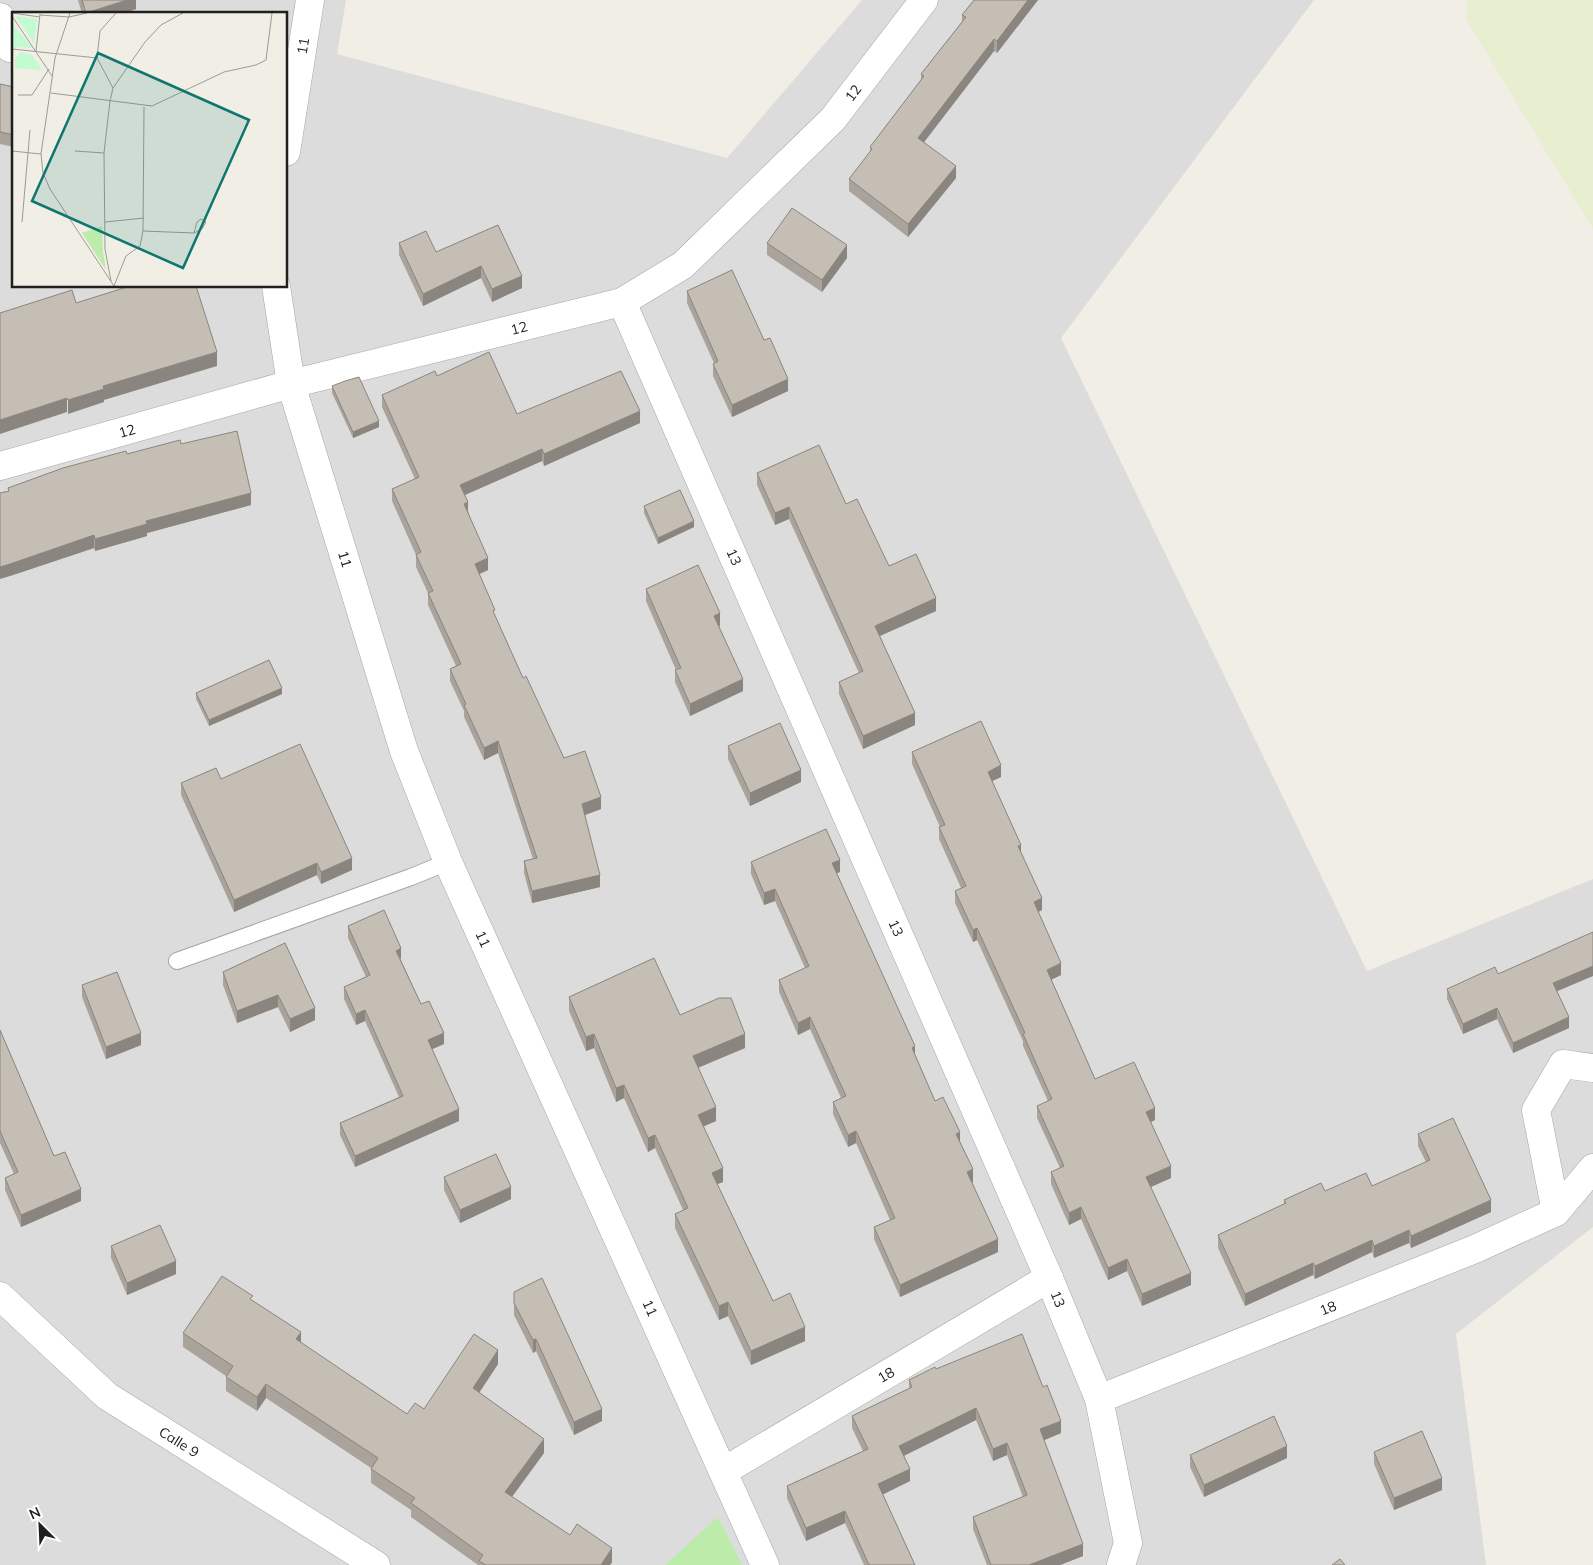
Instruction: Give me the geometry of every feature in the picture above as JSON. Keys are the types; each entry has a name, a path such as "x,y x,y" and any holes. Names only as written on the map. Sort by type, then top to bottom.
{"street":[{"name":"11","path":"288,139 310,0"},
{"name":"12","path":"0,466 291,384 622,302 683,265 833,119 924,0"},
{"path":"0,17 8,50"},
{"name":"11","path":"276,288 291,384 404,751 448,862 765,1565"},
{"name":"13","path":"622,302 1049,1278 1099,1399 1128,1543 1121,1565"},
{"path":"1556,1212 1536,1110 1563,1064 1593,1068"},
{"name":"18","path":"1099,1399 1475,1249 1556,1212 1593,1168"},
{"name":"18","path":"724,1471 1049,1278"},
{"name":"Calle 9","path":"0,1296 107,1396 376,1565"}],"lane":[{"path":"178,961 448,862"}],"shaded area":[{"path":"0,0 346,0 337,54 727,158 862,0 1314,0 1061,338 1367,971 1593,879 1593,1227 1456,1334 1486,1565 0,1565"}],"green space":[{"path":"1467,0 1593,0 1593,229 1466,19"},
{"path":"718,1517 742,1565 665,1565"}],"building":[{"path":"82,0 127,0 89,12 86,12"},
{"path":"974,0 1028,0 997,41 994,39 918,138 956,166 908,224 849,179 872,149 870,147 924,76 921,74 966,17 962,15"},
{"path":"0,84 12,87 12,135 0,132"},
{"path":"792,208 847,245 822,280 767,243"},
{"path":"498,225 522,276 492,289 481,266 423,294 399,243 426,231 436,252"},
{"path":"732,270 764,340 770,338 788,379 732,405 713,364 718,361 687,291"},
{"path":"124,288 197,288 217,352 103,386 104,389 68,400 67,398 0,420 0,313 72,290 76,303"},
{"path":"489,352 517,414 621,371 640,411 544,454 542,449 460,485 468,502 464,504 488,558 475,564 495,610 493,611 523,678 526,676 564,758 585,751 601,797 582,804 600,875 532,891 524,861 537,858 498,741 484,748 464,705 466,704 450,669 461,664 428,593 433,591 416,555 421,552 392,489 419,477 382,395 435,371 437,376"},
{"path":"359,377 379,421 353,432 332,386"},
{"path":"237,431 251,493 146,521 147,524 95,539 94,535 0,567 0,493 9,491 8,488 63,468 126,451 127,454 180,440 181,444"},
{"path":"819,445 846,504 857,499 889,566 916,554 936,598 875,626 915,713 863,736 839,682 863,671 789,507 775,513 757,473"},
{"path":"680,490 694,521 658,538 644,506"},
{"path":"698,565 720,613 714,616 743,679 690,704 675,670 681,668 646,589"},
{"path":"269,660 282,688 209,720 196,693"},
{"path":"981,721 1001,765 988,772 1021,845 1018,846 1042,898 1034,902 1061,963 1047,970 1095,1079 1134,1062 1155,1108 1146,1112 1171,1166 1146,1177 1191,1273 1142,1294 1127,1259 1108,1268 1081,1207 1069,1213 1051,1172 1064,1166 1037,1106 1052,1099 1023,1034 1025,1033 977,928 973,930 955,891 966,886 939,827 945,825 912,752"},
{"path":"780,723 801,770 750,793 728,746"},
{"path":"300,744 352,858 321,872 317,863 234,900 181,783 216,768 221,779"},
{"path":"826,829 840,860 832,863 915,1046 912,1048 935,1101 943,1097 960,1132 956,1134 973,1169 967,1172 998,1239 900,1285 874,1227 895,1218 856,1131 848,1135 833,1102 846,1096 810,1017 798,1023 779,980 809,966 775,889 764,893 751,862"},
{"path":"384,910 401,948 396,951 421,1004 429,1001 444,1033 428,1040 459,1109 355,1156 340,1123 403,1096 365,1010 356,1014 344,987 370,975 348,926"},
{"path":"1593,932 1593,966 1553,983 1569,1017 1513,1043 1497,1008 1463,1024 1447,989 1495,967 1498,974"},
{"path":"285,943 315,1008 290,1019 278,995 237,1011 223,972"},
{"path":"654,958 680,1015 719,998 731,998 745,1034 693,1056 716,1107 698,1115 723,1168 712,1173 773,1301 790,1293 805,1327 751,1351 728,1302 719,1306 675,1214 688,1208 655,1135 648,1138 624,1085 616,1088 594,1034 586,1037 569,997"},
{"path":"117,972 141,1033 106,1047 82,985"},
{"path":"0,1030 54,1156 65,1152 81,1189 21,1215 5,1178 18,1172 0,1131"},
{"path":"1453,1118 1491,1200 1411,1236 1409,1230 1374,1246 1372,1240 1315,1266 1313,1263 1245,1294 1218,1235 1286,1203 1284,1200 1321,1183 1325,1191 1366,1173 1372,1186 1430,1160 1418,1134"},
{"path":"496,1154 511,1187 460,1210 444,1177"},
{"path":"160,1225 176,1261 127,1283 111,1246"},
{"path":"222,1276 253,1296 250,1299 301,1332 296,1339 407,1414 415,1403 424,1409 474,1334 498,1350 473,1388 544,1439 505,1492 570,1535 577,1524 612,1548 601,1565 486,1565 479,1561 483,1555 411,1503 415,1498 371,1469 378,1458 266,1384 257,1397 226,1377 233,1366 183,1333"},
{"path":"542,1278 602,1409 574,1422 536,1339 533,1340 514,1303 514,1292"},
{"path":"1022,1334 1043,1387 1047,1385 1061,1421 1040,1429 1083,1544 1029,1565 991,1565 973,1517 1027,1495 1007,1443 993,1449 976,1408 899,1446 910,1469 878,1484 915,1565 869,1565 845,1511 806,1528 787,1486 868,1449 852,1416 912,1387 909,1380 935,1367 936,1369"},
{"path":"1274,1416 1287,1446 1204,1485 1190,1455"},
{"path":"1422,1431 1442,1478 1394,1498 1374,1452"},
{"path":"1340,1559 1345,1565 1332,1565"}]}
